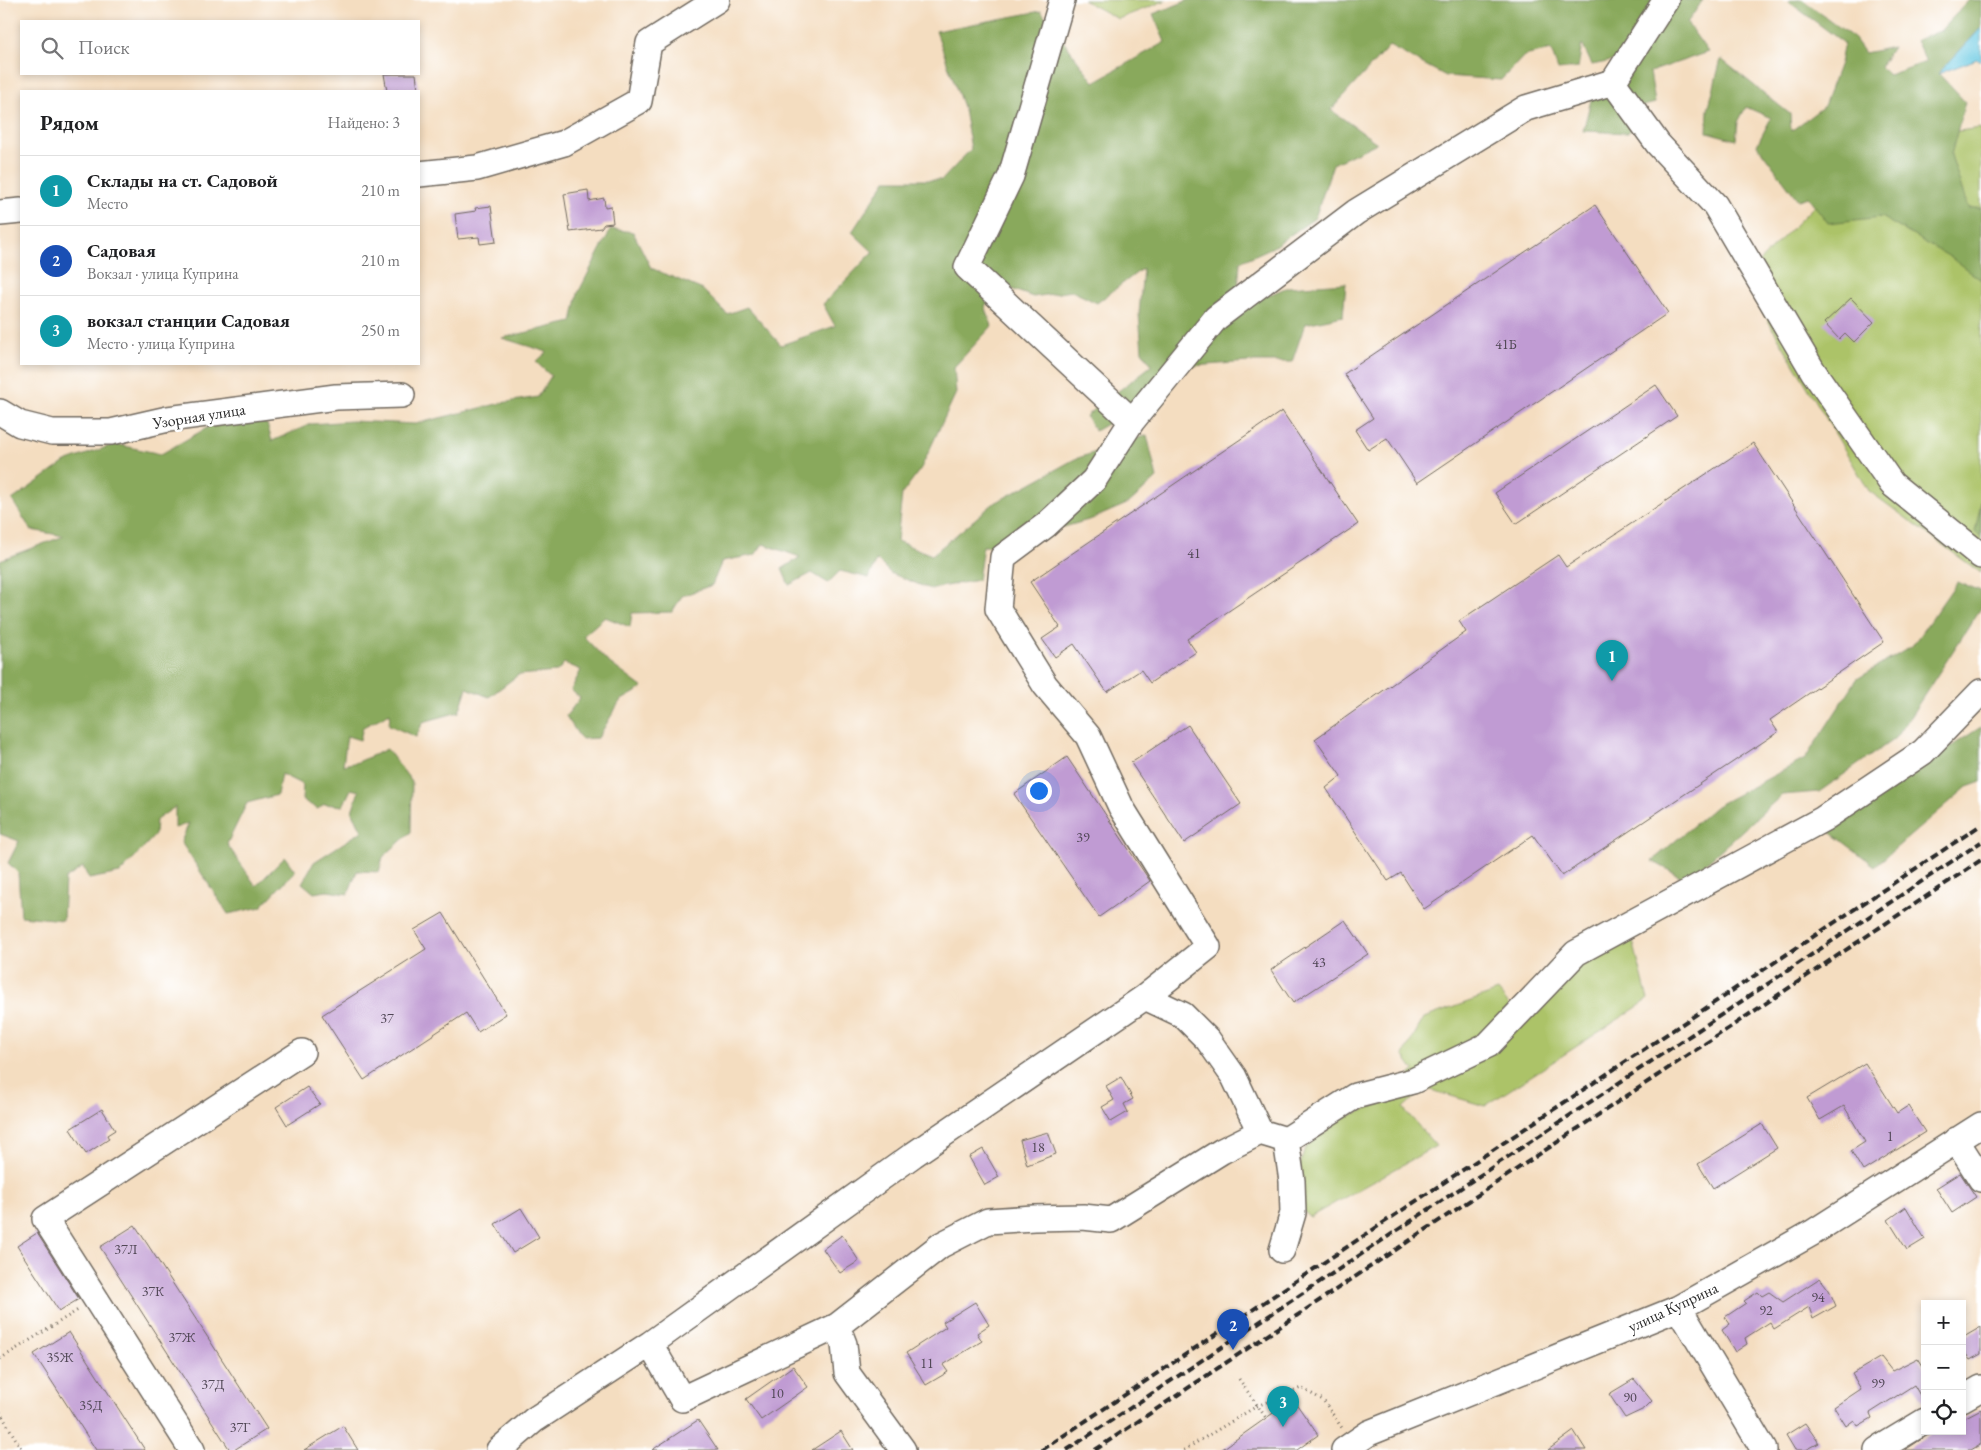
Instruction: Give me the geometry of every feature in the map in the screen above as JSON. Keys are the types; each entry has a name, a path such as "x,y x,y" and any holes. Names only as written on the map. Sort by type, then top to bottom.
{"street":[{"path":"420,174 478,168 564,143 639,101 649,43 717,0"},
{"path":"1062,0 1010,176 967,267 1132,421"},
{"path":"499,1450 534,1420 650,1344 914,1155 1145,997 1208,947 1121,807 1088,736 1045,685 998,609 1003,557 1046,525 1094,480 1132,421 1216,318 1356,212 1526,108 1613,82 1666,0"},
{"path":"1613,82 1658,144 1714,205 1813,371 1892,484 1981,556"},
{"path":"0,213 20,211"},
{"name":"Узорная улица","path":"0,412 20,424 52,432 111,432 168,419 336,397 402,395"},
{"path":"650,1344 682,1399 837,1326 941,1245 988,1221 1083,1217 1111,1220 1215,1155 1260,1132 1286,1140 1355,1096 1413,1081 1488,1044 1576,953 1822,819 1923,752 1981,692"},
{"path":"1145,997 1183,1015 1208,1040 1234,1077 1260,1132"},
{"path":"192,1450 45,1219 302,1052"},
{"name":"улица Куприна","path":"1362,1444 1679,1308 1812,1232 1981,1125"},
{"path":"1282,1250 1293,1213 1292,1181 1286,1140"},
{"path":"1956,1140 1981,1179"},
{"path":"1679,1308 1764,1450"},
{"path":"837,1326 844,1344 847,1373 903,1450"},
{"path":"1966,1397 1981,1388"},
{"path":"1877,1450 1921,1423"}],"path":[{"path":"0,1358 95,1299"},
{"path":"1239,1379 1266,1418"},
{"path":"1184,1450 1257,1406 1301,1388 1323,1400 1362,1444"},
{"path":"0,1412 22,1450"}],"green space":[{"path":"1083,0 1167,0 1118,19"},
{"path":"1189,0 1703,0 1687,23 1708,52 1650,72 1655,103 1640,107 1628,133 1583,131 1592,96 1617,60 1592,65 1582,44 1578,68 1558,70 1551,50 1524,56 1501,80 1446,76 1389,46 1331,110 1377,143 1333,164 1315,218 1273,247 1240,262 1238,289 1249,303 1288,287 1346,283 1343,316 1305,324 1292,362 1249,362 1178,367 1166,390 1095,431 1086,416 1152,365 1142,351 1139,314 1143,268 1097,303 1072,291 1033,297 1003,286 985,306 992,326 954,367 956,393 921,468 902,494 897,541 932,555 993,504 1075,459 1147,435 1157,478 1129,503 1092,519 1064,527 1040,513 1011,547 983,546 978,580 930,589 890,573 877,560 869,578 840,571 828,583 812,573 789,585 782,569 800,557 763,544 755,555 722,561 712,585 682,596 672,612 632,613 630,627 605,617 583,636 607,661 643,688 620,701 598,738 581,739 566,716 580,698 571,690 581,670 564,663 557,672 518,675 489,697 467,688 459,712 423,722 416,737 389,725 390,713 363,727 360,740 347,736 343,765 358,762 387,749 412,782 411,832 383,857 379,872 357,871 348,894 327,891 314,893 302,883 314,862 362,831 352,811 359,791 351,789 343,806 324,804 318,809 302,800 303,785 281,774 277,795 247,803 227,844 256,886 285,857 295,871 261,907 228,914 181,842 189,823 175,828 175,807 156,820 155,835 120,873 89,879 83,867 65,879 63,920 21,916 18,873 8,863 19,841 0,834 0,560 64,536 31,530 12,500 65,462 115,444 161,454 226,417 267,424 272,441 311,424 352,421 415,424 501,403 538,397 551,376 536,362 547,352 502,338 572,322 578,293 611,229 633,232 651,268 703,290 727,314 747,307 781,345 835,326 823,304 873,252 852,232 886,180 942,180 971,149 964,110 936,31 1041,11 1094,82 1165,42 1153,14"},
{"path":"1790,0 1803,0 1855,39 1865,53 1893,47 1880,67 1889,75 1926,62 1916,40 1940,31 1969,0 1981,0 1981,28 1939,74 1965,102 1951,155 1968,208 1981,208 1981,280 1950,257 1881,217 1828,223 1808,197 1798,200 1757,145 1771,118 1746,107 1738,122 1736,140 1707,132 1708,110 1721,59 1790,114 1791,131 1824,106 1840,63 1844,43 1789,2"},
{"path":"1981,128 1981,573 1869,491 1743,278 1877,142"},
{"path":"1981,502 1981,538 1975,532"},
{"path":"1957,582 1981,591 1981,608 1897,737 1819,792 1782,795 1687,880 1652,861 1716,806 1805,759 1857,679 1912,646"},
{"path":"1981,727 1981,782 1967,787 1875,866 1829,831 1864,803"},
{"path":"1633,941 1648,1000 1485,1106 1424,1088 1403,1108 1436,1146 1310,1217 1290,1200 1305,1148 1343,1118 1395,1098 1414,1070 1403,1055 1424,1018 1498,991 1521,1020 1585,959"}],"water":[{"path":"1981,28 1981,61 1977,59 1938,74"}],"building":[{"path":"384,75 416,75 418,89 387,90"},
{"path":"588,190 589,201 604,198 605,207 611,206 613,223 604,224 601,228 570,232 564,194"},
{"path":"1595,205 1668,313 1417,483 1387,438 1368,450 1355,430 1373,418 1344,374"},
{"path":"491,206 496,242 480,244 479,237 458,239 455,214 476,211 475,208"},
{"path":"1851,298 1874,322 1854,342 1845,333 1839,339 1824,323"},
{"path":"1656,385 1677,416 1516,524 1495,493"},
{"path":"1282,411 1358,524 1187,639 1196,652 1150,683 1141,670 1107,692 1074,644 1055,657 1042,639 1060,627 1030,582"},
{"path":"1753,443 1884,642 1770,720 1778,732 1562,876 1533,835 1424,909 1401,873 1388,881 1326,788 1341,776 1315,739 1466,632 1459,621 1558,555 1566,567"},
{"path":"1188,725 1241,804 1184,843 1131,763"},
{"path":"1067,757 1150,881 1099,917 1014,794"},
{"path":"443,913 506,1014 478,1032 466,1013 364,1080 322,1015 426,949 414,930"},
{"path":"1345,920 1368,954 1293,1003 1271,970"},
{"path":"1865,1063 1897,1113 1908,1106 1925,1132 1863,1171 1851,1151 1865,1142 1844,1106 1820,1120 1807,1098"},
{"path":"1121,1077 1133,1099 1124,1104 1128,1112 1111,1122 1102,1107 1114,1100 1106,1086"},
{"path":"307,1087 320,1104 287,1125 276,1107"},
{"path":"102,1109 115,1130 107,1135 109,1139 86,1154 70,1129"},
{"path":"1762,1124 1777,1148 1713,1188 1698,1164"},
{"path":"1048,1132 1056,1154 1027,1165 1020,1140"},
{"path":"983,1149 999,1177 985,1185 969,1157"},
{"path":"1960,1173 1976,1197 1952,1213 1936,1188"},
{"path":"1906,1207 1925,1239 1907,1250 1888,1220"},
{"path":"521,1208 539,1237 513,1253 495,1224"},
{"path":"135,1225 267,1429 234,1450 230,1450 100,1247"},
{"path":"37,1233 79,1299 59,1311 17,1246"},
{"path":"842,1235 859,1261 840,1273 823,1249"},
{"path":"1820,1278 1829,1290 1836,1306 1813,1319 1809,1307 1774,1329 1770,1322 1745,1338 1747,1344 1735,1352 1722,1330 1730,1324 1725,1317 1746,1303 1744,1301 1758,1292 1762,1296 1769,1292 1783,1302"},
{"path":"975,1302 989,1325 977,1333 982,1341 943,1365 948,1372 926,1385 906,1353 946,1327 943,1322"},
{"path":"1981,1327 1981,1354 1970,1360 1966,1354 1966,1336"},
{"path":"69,1332 145,1450 96,1450 34,1354"},
{"path":"1881,1357 1892,1371 1918,1358 1921,1363 1921,1397 1914,1385 1870,1413 1872,1418 1858,1426 1854,1420 1846,1426 1834,1407 1861,1389 1852,1374"},
{"path":"793,1366 808,1387 761,1420 746,1399"},
{"path":"1634,1379 1652,1401 1644,1409 1625,1418 1609,1394"},
{"path":"1293,1399 1318,1435 1297,1450 1221,1450"},
{"path":"1981,1409 1981,1444 1971,1450 1905,1450 1928,1435 1966,1435 1966,1417"},
{"path":"698,1420 718,1450 652,1450"},
{"path":"1805,1423 1819,1443 1806,1450 1795,1450 1786,1435"},
{"path":"343,1426 358,1450 304,1450"},
{"path":"841,1431 853,1450 812,1450"},
{"path":"1574,1431 1586,1450 1548,1450"}],"railway":[{"path":"1042,1450 1981,825"},
{"path":"1067,1450 1981,842"},
{"path":"1095,1450 1981,860"}],"place":[{"name":"Склады на ст. Садовой","path":"1612,681"},
{"name":"Садовая","path":"1233,1350"},
{"name":"вокзал станции Садовая","path":"1283,1427"}]}
